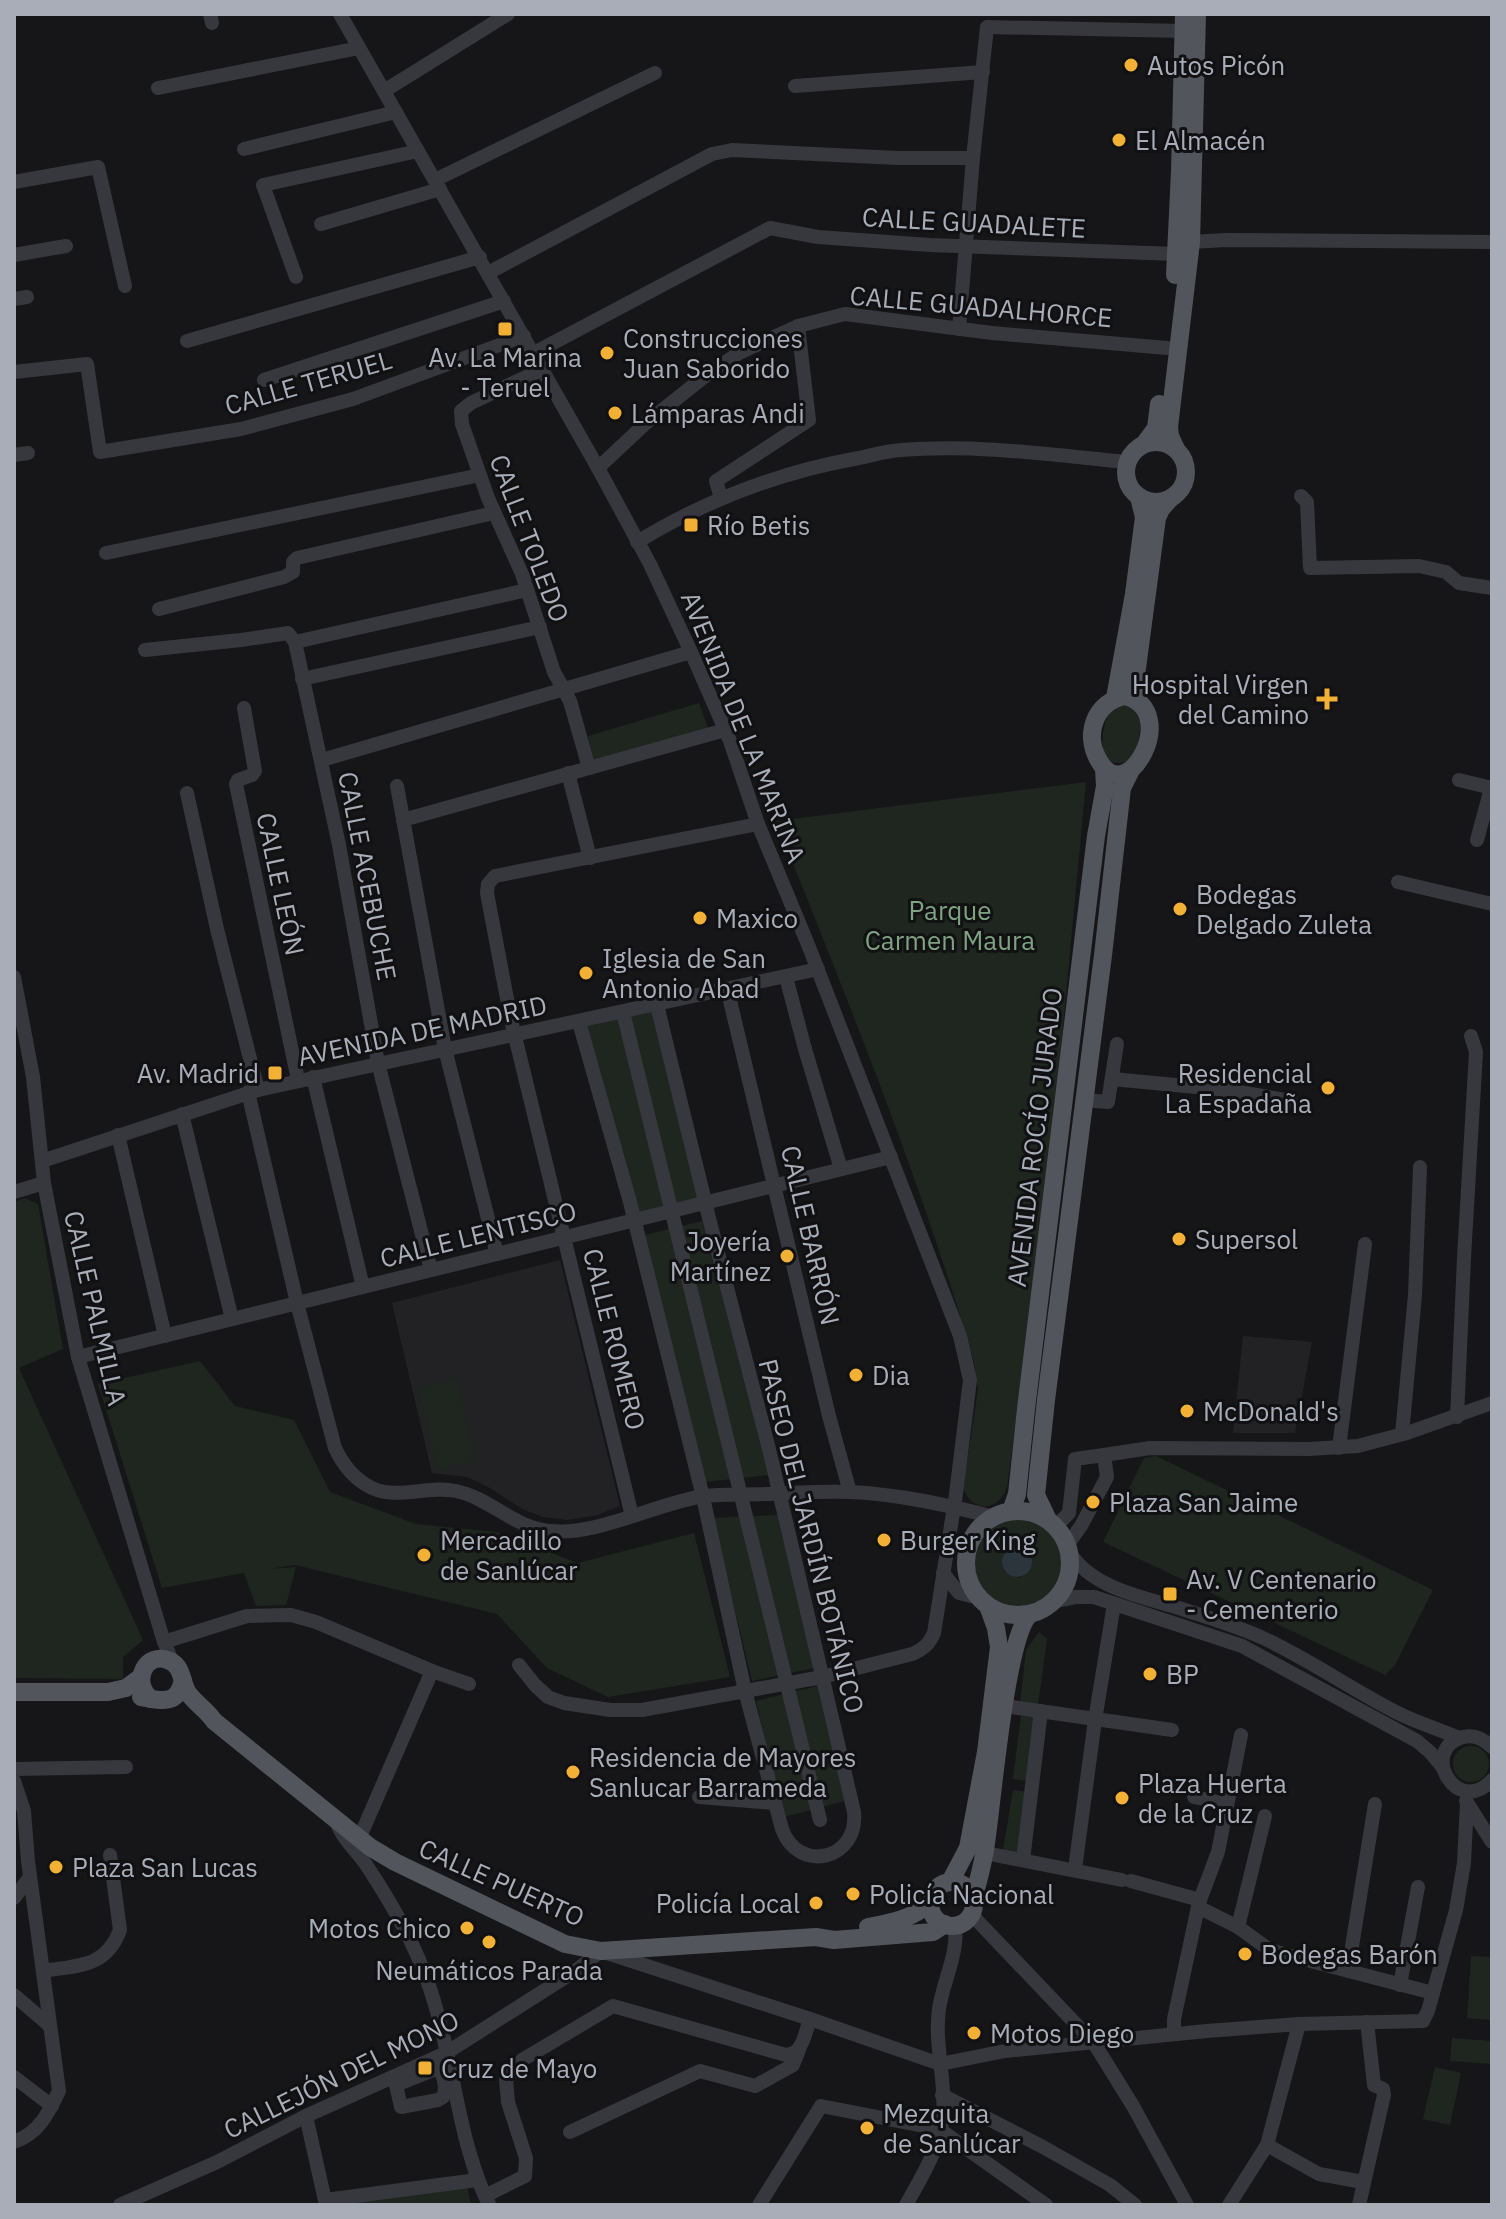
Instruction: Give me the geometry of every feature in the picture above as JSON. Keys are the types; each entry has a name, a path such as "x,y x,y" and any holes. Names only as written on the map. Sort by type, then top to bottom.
{"main road":[{"path":"1124,698 1157,518 1161,509 1181,489 1186,476 1185,461 1176,449 1169,427 1184,248 1197,14"},
{"path":"1170,499 1155,502 1139,497 1126,478 1131,454 1145,443 1156,428 1184,248 1184,22"},
{"path":"1145,443 1161,442 1176,449"},
{"path":"1124,698 1144,517 1139,497"},
{"path":"1124,698 1142,705 1149,724 1141,760 1131,770 1116,773 1104,768 1095,755 1094,718 1105,703 1124,698"},
{"name":"AVENIDA ROCÍO JURADO","path":"1002,1514 1017,1494 1092,867 1104,792 1104,768"},
{"name":"AVENIDA ROCÍO JURADO","path":"1051,1522 1036,1495 1046,1400 1122,788 1131,770"},
{"path":"950,1882 968,1848 988,1737 999,1647 996,1628 970,1584 966,1569 967,1554 981,1526 1002,1514 1023,1511 1051,1522 1069,1548 1071,1570 1065,1587 1055,1601 1030,1614 1016,1615 1001,1613 983,1602"},
{"path":"972,1906 967,1888 950,1882 939,1886 930,1902 933,1915 949,1925 961,1924 972,1906 985,1853 1016,1642 1030,1614"},
{"path":"165,1661 178,1668 183,1680 178,1693 157,1700 142,1689 141,1677 146,1666 165,1661"},
{"name":"CALLE PUERTO","path":"14,1692 108,1692 126,1688 141,1677"},
{"name":"CALLE PUERTO","path":"183,1680 187,1692 214,1721 359,1839 395,1862 565,1944 601,1951 816,1937 909,1917 930,1902"},
{"name":"CALLE PUERTO","path":"108,1692 116,1696 157,1700 214,1721"},
{"name":"CALLE PUERTO","path":"816,1937 834,1940 933,1932 949,1925"}],"street":[{"path":"384,91 508,14"},
{"name":"AVENIDA DE LA MARINA","path":"346,16 359,48 598,468 691,652 725,730 758,824 818,969 960,1336 970,1380 931,1641 924,1649 912,1654 822,1677"},
{"path":"959,329 987,27 1184,22"},
{"path":"158,88 359,48"},
{"path":"795,86 983,72"},
{"path":"321,224 438,185 655,73"},
{"path":"244,149 396,112"},
{"path":"488,273 712,154 732,150 898,158 973,158"},
{"path":"296,277 263,185 418,151"},
{"path":"14,182 98,167 125,286"},
{"name":"CALLE GUADALETE","path":"534,353 770,228 818,237 966,247 1184,248 1226,240 1492,242"},
{"path":"14,255 66,246"},
{"path":"187,341 480,257"},
{"path":"264,380 504,301"},
{"name":"CALLE GUADALHORCE","path":"598,468 646,423 739,353 798,326 845,314 959,329 1167,348"},
{"path":"721,498 716,481 809,420 798,326"},
{"name":"CALLE TERUEL","path":"14,372 87,364 100,452 241,429 353,399 524,336"},
{"name":"CALLE TOLEDO","path":"543,369 471,403 461,411 462,424 494,513 522,574 554,672 570,701 589,768"},
{"path":"637,542 671,521 740,490 813,466 900,450 975,449 1127,462"},
{"path":"106,553 480,475"},
{"path":"1301,496 1307,502 1310,568 1419,566 1446,572 1459,583 1492,588"},
{"path":"159,609 284,577 293,572 293,562 297,558 494,513"},
{"path":"145,650 288,633 295,642 527,590"},
{"path":"302,679 540,627"},
{"name":"CALLE ACEBUCHE","path":"295,642 322,760 378,1063 431,1270"},
{"path":"322,760 691,652"},
{"name":"CALLE LEÓN","path":"244,708 255,771 236,784 305,1079"},
{"path":"403,820 725,730"},
{"path":"568,773 590,858 758,824"},
{"path":"1459,780 1492,788 1477,840"},
{"path":"397,786 445,1049 497,1254"},
{"path":"187,793 297,1303 335,1448 351,1473 372,1489 390,1493 458,1491 475,1497 522,1524 553,1532 582,1529 703,1497 740,1495 850,1492 1002,1514"},
{"name":"CALLE ROMERO","path":"590,858 495,876 488,884 487,893 515,1034 632,1516"},
{"path":"1398,882 1492,904"},
{"name":"AVENIDA DE MADRID","path":"42,1161 253,1091 818,969"},
{"name":"CALLE PALMILLA","path":"14,977 33,1077 44,1183 78,1357 164,1642 165,1661"},
{"path":"786,977 841,1169"},
{"name":"CALLE BARRÓN","path":"727,988 850,1492"},
{"name":"PASEO DEL JARDÍN BOTÁNICO","path":"579,1022 630,1202 703,1497 745,1691 775,1803 785,1835 793,1847 805,1854 819,1856 833,1853 844,1845 852,1833 854,1812 769,1449 657,1005"},
{"path":"623,1012 820,1820"},
{"path":"1457,1417 1476,1052 1471,1036"},
{"path":"1117,1044 1112,1079 1228,1090 1291,1101"},
{"path":"305,1079 363,1287"},
{"name":"AVENIDA ROCÍO JURADO","path":"1084,1100 1108,1102 1112,1079"},
{"path":"182,1114 232,1319"},
{"path":"118,1135 165,1336"},
{"name":"CALLE LENTISCO","path":"78,1357 891,1157"},
{"path":"1402,1434 1415,1295 1420,1167"},
{"path":"14,1192 44,1183"},
{"path":"1339,1448 1365,1244"},
{"path":"1051,1522 1069,1513 1075,1459 1150,1448 1358,1446 1457,1417 1492,1403"},
{"path":"1104,1455 1107,1477 1069,1548 1085,1570 1125,1592 1264,1638 1404,1716 1459,1738"},
{"path":"1070,1499 1091,1508"},
{"path":"950,1528 974,1512"},
{"path":"943,1573 959,1593 983,1602"},
{"path":"938,1609 959,1593"},
{"path":"1055,1601 1084,1597 1231,1642 1270,1660 1417,1741 1443,1768"},
{"path":"1075,1869 1114,1604"},
{"path":"164,1642 247,1616 291,1615 316,1622 469,1684"},
{"path":"519,1665 548,1697 581,1707 642,1710 822,1677"},
{"path":"359,1839 432,1671"},
{"path":"1005,1706 1172,1730"},
{"path":"1023,1860 1041,1711"},
{"path":"1492,1747 1485,1734 1459,1738 1446,1750 1443,1768 1445,1776 1467,1802 1492,1842"},
{"path":"1174,2034 1174,2019 1199,1904 1218,1852 1241,1735"},
{"path":"14,1769 126,1767"},
{"path":"1456,1787 1473,1791 1492,1780"},
{"path":"14,1781 18,1807 24,1811 59,2091 44,2120 30,2136 14,2142"},
{"path":"699,1797 775,1803"},
{"path":"1194,1797 1227,1804"},
{"path":"601,1951 940,2064 1005,2051 1174,2034 1299,2024 1423,2021 1456,1910 1464,1863 1467,1802"},
{"path":"1348,1971 1375,1804"},
{"path":"1238,1927 1265,1816"},
{"path":"338,1822 343,1836 376,1880 420,1961 434,1999 456,2102 477,2180 487,2201 525,2176 526,2158 508,2102 506,2080 522,2060 613,2006 786,2055 794,2055 799,2050"},
{"path":"985,1853 1126,1881 1199,1904 1267,1948 1433,1993"},
{"path":"43,1971 91,1963 108,1952 117,1940 120,1930 110,1855"},
{"path":"14,1898 30,1877"},
{"path":"1400,1985 1418,1887"},
{"path":"972,1906 1094,2043 1133,2106 1187,2205"},
{"path":"906,2205 932,2159 943,2114 937,2033 945,1977 957,1935 949,1925"},
{"path":"565,1944 575,1956 575,1971"},
{"name":"CALLEJÓN DEL MONO","path":"120,2205 446,2053 575,1971 601,1951"},
{"path":"14,1995 50,2026"},
{"path":"570,2132 700,2071 755,2086 793,2065 810,2019"},
{"path":"1359,2205 1384,2095 1383,2089 1374,2085 1367,2022"},
{"path":"1229,2205 1267,2145 1299,2024"},
{"path":"14,2077 52,2106"},
{"path":"387,2080 395,2112 456,2102"},
{"path":"942,2095 1110,2185 1135,2205"},
{"path":"761,2205 821,2106 939,2129 1046,2205"},
{"path":"306,2116 325,2202 477,2180"},
{"path":"1267,2145 1319,2174 1363,2182"}],"shaded area":[{"path":"560,1260 620,1506 598,1515 568,1520 543,1517 522,1509 467,1477 432,1473 392,1303"},
{"path":"1243,1336 1312,1342 1295,1433 1233,1433"},
{"path":"1017,1547 1028,1551 1032,1562 1028,1573 1017,1577 1006,1573 1002,1562 1006,1551"}],"green space":[{"path":"699,703 708,728 594,761 588,736"},
{"path":"1125,705 1134,708 1141,722 1137,753 1126,762 1112,762 1103,750 1105,723 1111,709"},
{"name":"Parque Carmen Maura","path":"1086,782 1049,1176 1007,1487 998,1501 985,1506 973,1502 963,1488 978,1390 974,1362 953,1293 881,1089 776,821"},
{"path":"657,1005 705,1202 633,1220 579,1022"},
{"path":"25,1198 38,1204 63,1349 19,1368 143,1640 123,1657 123,1679 14,1678 14,1202"},
{"path":"702,1221 769,1475 706,1482 645,1235"},
{"path":"200,1361 235,1406 294,1420 330,1492 416,1524 496,1532 578,1563 694,1533 730,1677 608,1697 547,1668 497,1614 295,1565 269,1569 296,1567 286,1605 256,1606 244,1573 162,1588 98,1384"},
{"path":"457,1378 476,1461 437,1470 418,1387"},
{"path":"1156,1456 1433,1590 1395,1665 1385,1675 1103,1542 1144,1458"},
{"path":"777,1515 814,1668 752,1681 713,1518"},
{"path":"1011,1519 1035,1523 1051,1534 1060,1550 1062,1567 1057,1583 1046,1597 1031,1605 1010,1606 997,1601 983,1590 975,1575 974,1554 978,1545 991,1529","holes":["1016,1547 1023,1549 1032,1562 1029,1571 1018,1578 1004,1571 1002,1563 1004,1555"]},
{"path":"1039,1632 1047,1639 1038,1706 1020,1704 1026,1650"},
{"path":"817,1686 845,1801 784,1817 756,1701"},
{"path":"1021,1715 1037,1717 1029,1781 1013,1779"},
{"path":"1471,1746 1484,1751 1489,1764 1484,1777 1471,1782 1458,1777 1453,1764 1458,1751"},
{"path":"1013,1790 1030,1792 1019,1853 1003,1850"},
{"path":"1471,1956 1492,1957 1492,2020 1467,2018"},
{"path":"1452,2038 1492,2041 1492,2064 1450,2061"},
{"path":"1435,2067 1461,2073 1450,2125 1423,2119"},
{"path":"466,2182 471,2205 338,2205"}],"place":[{"name":"Autos Picón","path":"1131,65"},
{"name":"El Almacén","path":"1119,140"},
{"name":"Av. La Marina - Teruel","path":"505,329"},
{"name":"Construcciones Juan Saborido","path":"607,353"},
{"name":"Lámparas Andi","path":"615,413"},
{"name":"Río Betis","path":"691,525"},
{"name":"Hospital Virgen del Camino","path":"1327,699"},
{"name":"Bodegas Delgado Zuleta","path":"1180,909"},
{"name":"Maxico","path":"700,918"},
{"name":"Iglesia de San Antonio Abad","path":"586,973"},
{"name":"Av. Madrid","path":"275,1073"},
{"name":"Residencial La Espadaña","path":"1328,1088"},
{"name":"Supersol","path":"1179,1239"},
{"name":"Joyería Martínez","path":"787,1256"},
{"name":"Dia","path":"856,1375"},
{"name":"McDonald's","path":"1187,1411"},
{"name":"Plaza San Jaime","path":"1093,1502"},
{"name":"Burger King","path":"884,1540"},
{"name":"Mercadillo de Sanlúcar","path":"424,1555"},
{"name":"Av. V Centenario - Cementerio","path":"1170,1594"},
{"name":"BP","path":"1150,1674"},
{"name":"Residencia de Mayores Sanlucar Barrameda","path":"573,1772"},
{"name":"Plaza Huerta de la Cruz","path":"1122,1798"},
{"name":"Plaza San Lucas","path":"56,1867"},
{"name":"Policía Nacional","path":"853,1894"},
{"name":"Policía Local","path":"816,1903"},
{"name":"Motos Chico","path":"467,1928"},
{"name":"Neumáticos Parada","path":"489,1942"},
{"name":"Bodegas Barón","path":"1245,1954"},
{"name":"Motos Diego","path":"974,2033"},
{"name":"Cruz de Mayo","path":"425,2068"},
{"name":"Mezquita de Sanlúcar","path":"867,2128"}]}
